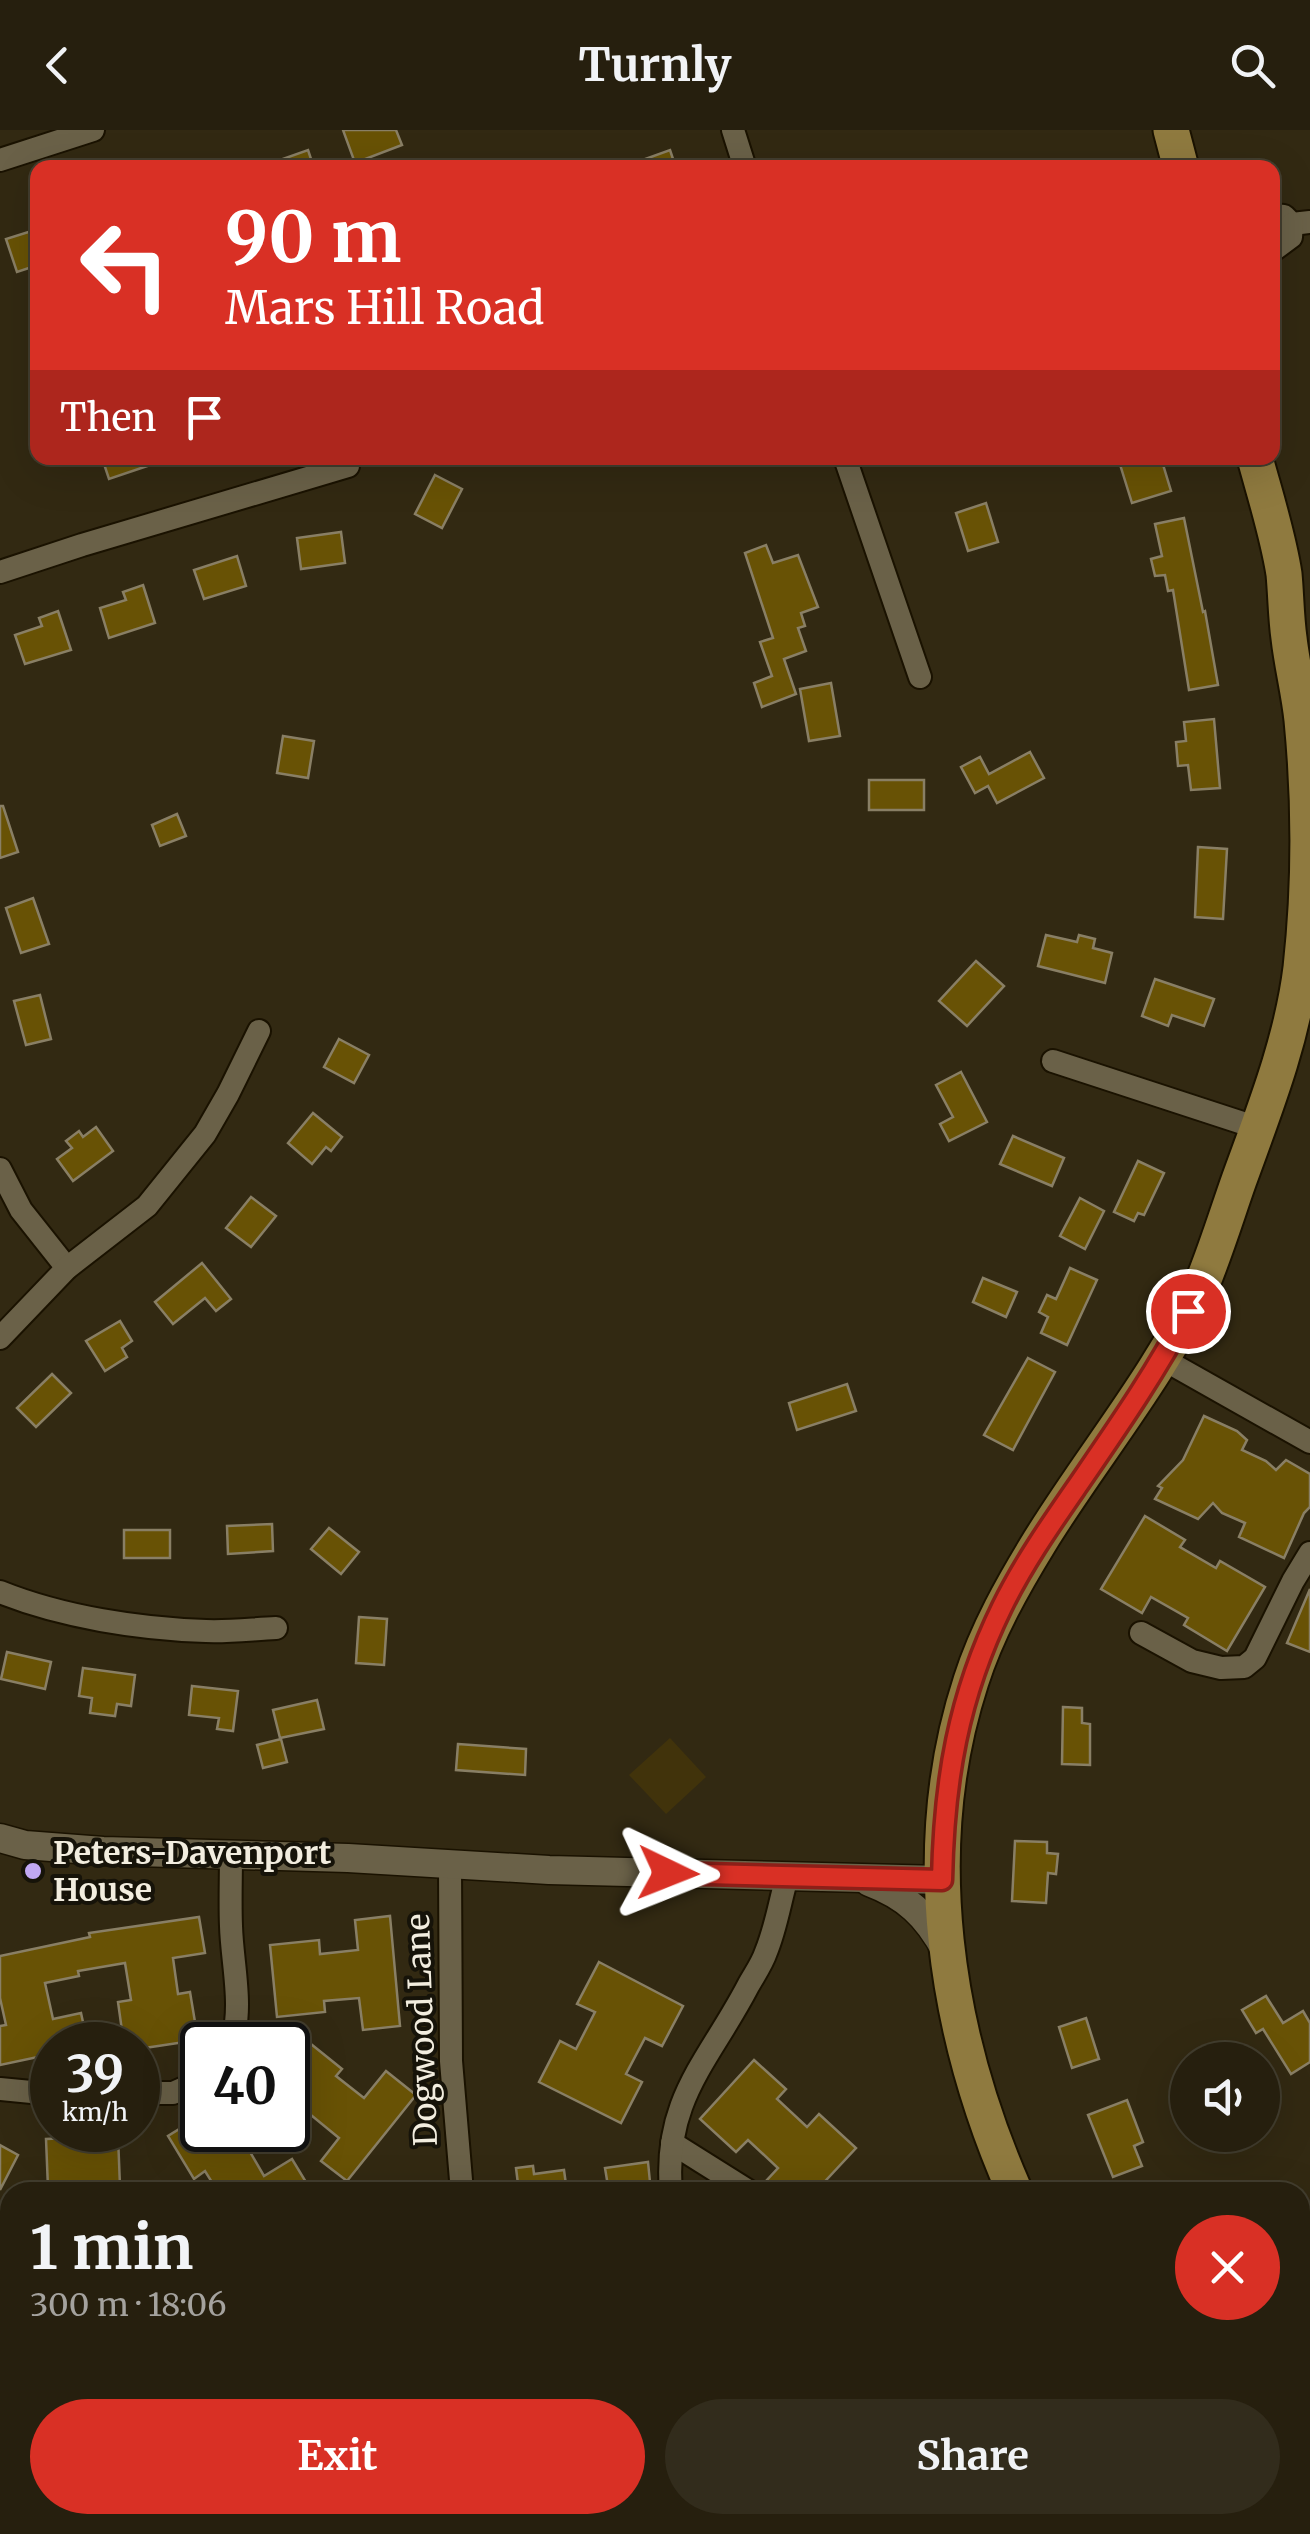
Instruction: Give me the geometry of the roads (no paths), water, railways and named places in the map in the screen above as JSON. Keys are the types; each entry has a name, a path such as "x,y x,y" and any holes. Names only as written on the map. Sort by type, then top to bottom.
{"main road":[{"path":"1171,130 1178,160"},
{"path":"1011,2182 969,2065 948,1953 942,1880 953,1750 971,1682 1003,1604 1161,1358 1202,1282 1279,1066 1301,968 1310,799 1283,570 1257,465"}],"street":[{"path":"0,160 93,130"},
{"path":"733,130 743,160"},
{"path":"1280,244 1290,236 1291,221"},
{"path":"846,465 920,676"},
{"path":"0,572 348,466"},
{"path":"0,1338 67,1268 147,1206 205,1134 259,1030"},
{"path":"1053,1061 1258,1128"},
{"path":"0,1168 21,1210 67,1268"},
{"path":"1161,1358 1310,1442"},
{"path":"1141,1634 1192,1661 1220,1668 1244,1666 1255,1658 1310,1553"},
{"path":"0,1592 110,1622 208,1632 276,1628"},
{"path":"0,1838 25,1845 103,1851 348,1858 450,1866 942,1880"},
{"path":"231,1854 234,2022"},
{"name":"Dogwood Lane","path":"450,1866 451,2061 461,2182"},
{"path":"671,2182 674,2128 686,2090 766,1952 787,1877"},
{"path":"858,1878 906,1900 930,1925 948,1953"},
{"path":"0,2089 30,2092"},
{"path":"672,2143 734,2182"}],"place":[{"name":"Peters-Davenport House","path":"33,1871"}]}
